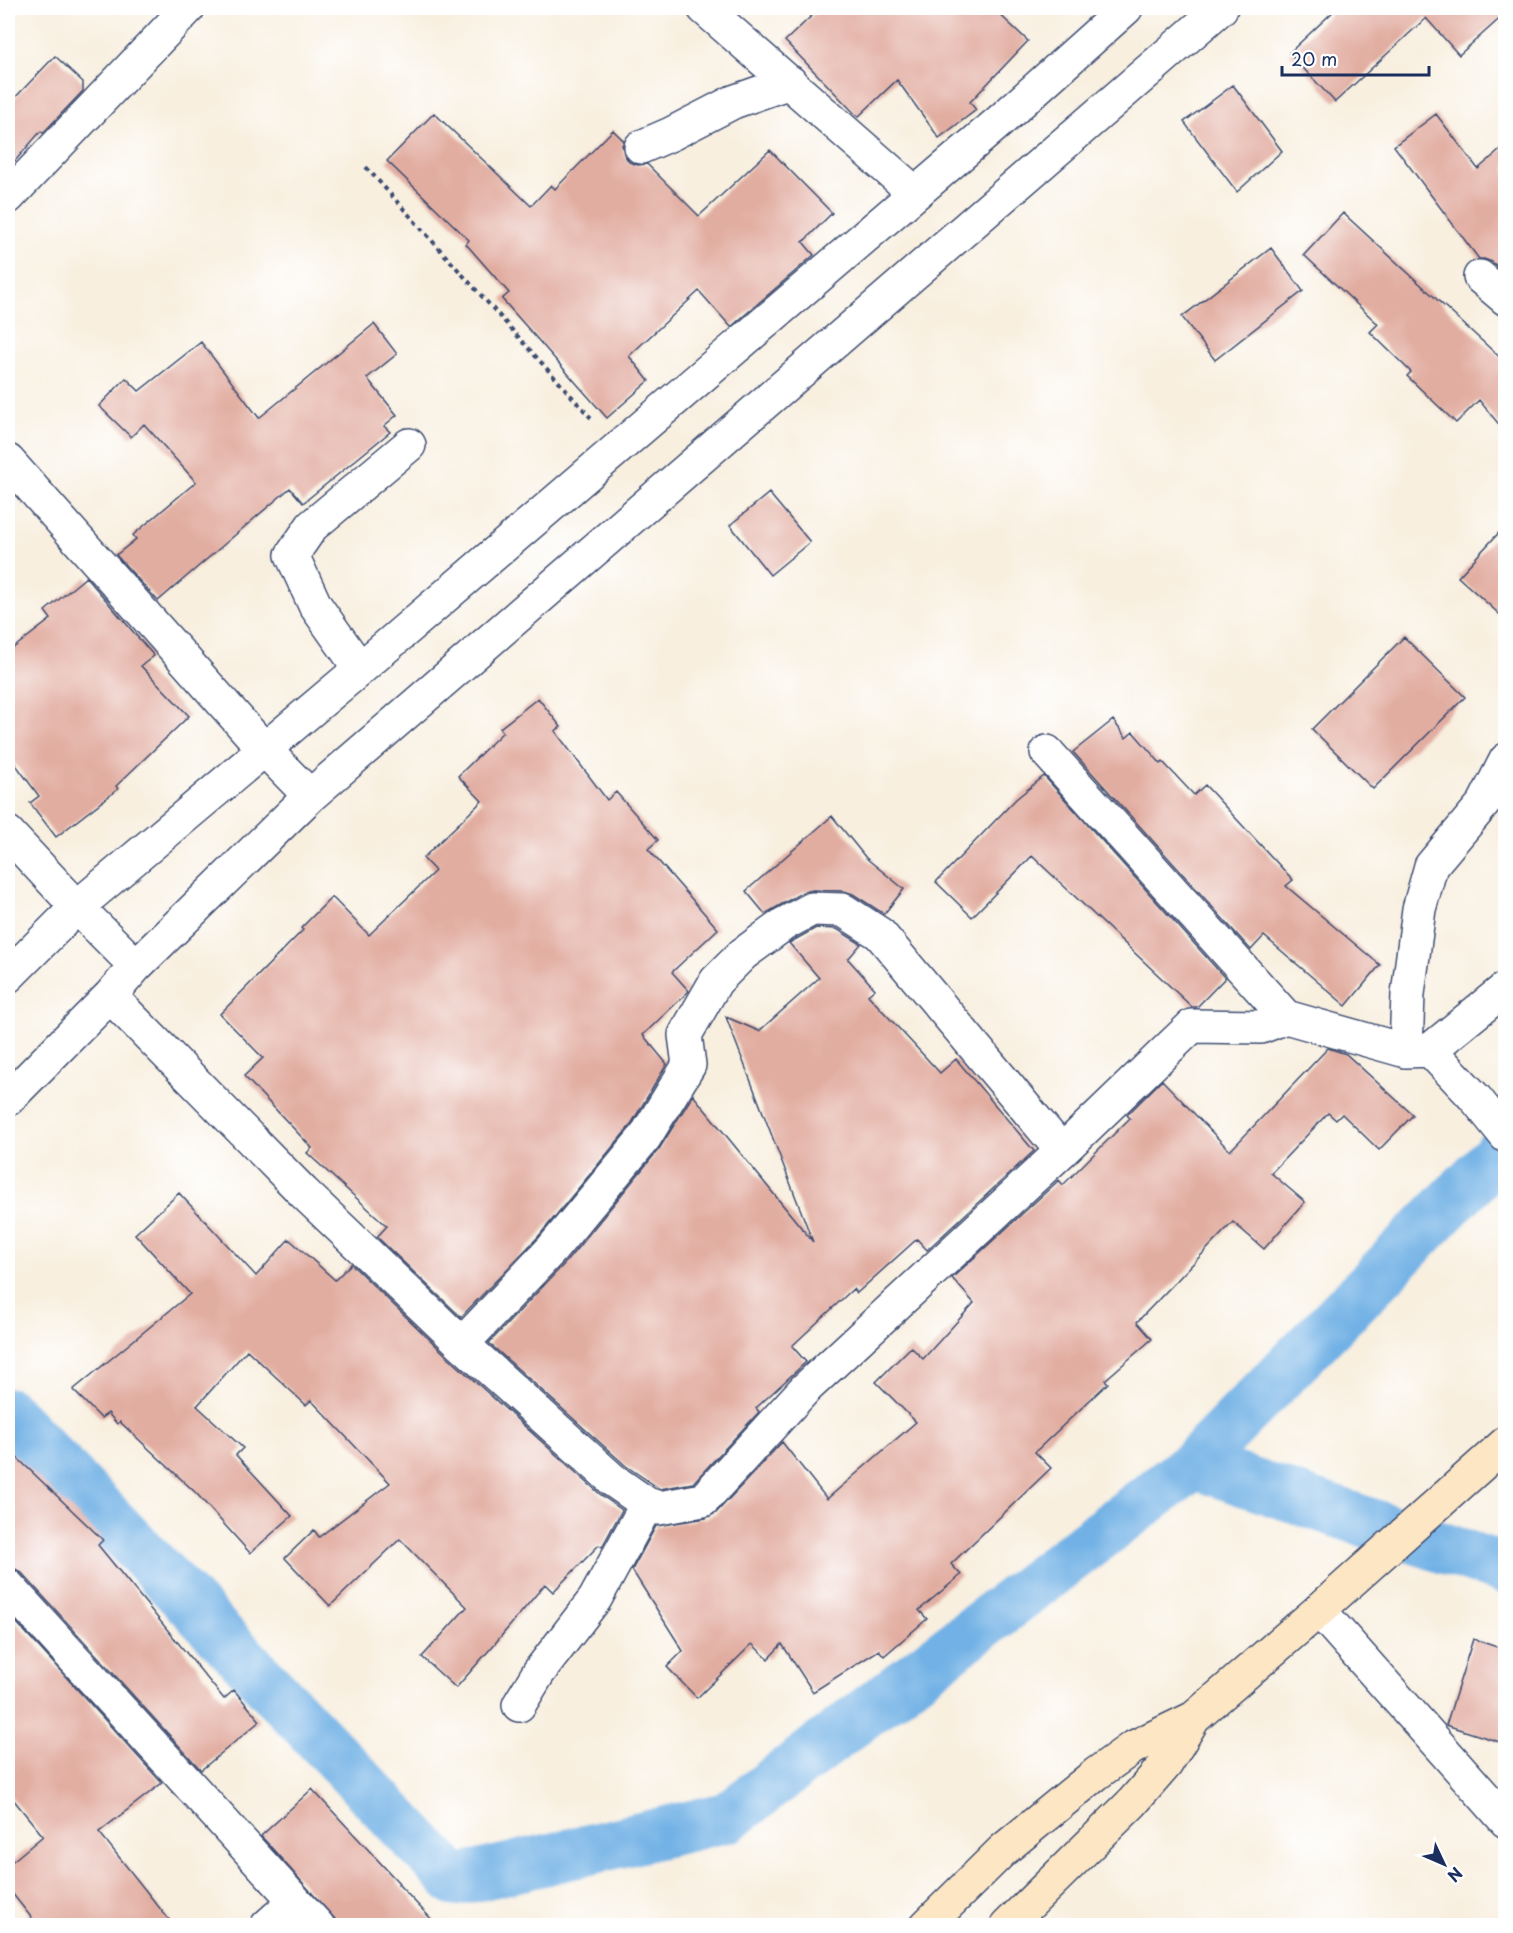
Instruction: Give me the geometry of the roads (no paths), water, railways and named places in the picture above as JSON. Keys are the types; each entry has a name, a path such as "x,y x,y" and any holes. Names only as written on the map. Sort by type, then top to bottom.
{"street":[{"path":"8,196 188,8"},
{"path":"704,8 915,193"},
{"path":"8,976 84,914 264,749 1000,121 1126,8"},
{"path":"8,1099 110,996 126,955 1221,8"},
{"path":"641,147 733,102 790,82"},
{"path":"1480,277 1506,298"},
{"path":"360,669 315,605 292,555 312,526 410,445"},
{"path":"8,461 264,749 310,796"},
{"path":"1047,752 1286,1017 1418,1051 1476,1099 1506,1136"},
{"path":"1418,1051 1408,994 1419,909 1431,866 1484,803 1506,760"},
{"path":"8,833 126,955"},
{"path":"462,1344 552,1249 645,1137 690,1065 685,1035 716,981 743,954 784,924 812,909 843,910 880,934 1062,1151"},
{"path":"1418,1051 1506,988"},
{"path":"110,996 303,1192 462,1344 614,1481 647,1504 659,1508 703,1500 805,1389 1062,1151 1192,1026 1261,1027 1286,1017"},
{"path":"926,1926 1003,1850 1096,1774 1132,1748 1194,1718 1495,1453"},
{"path":"519,1705 539,1672 595,1599 647,1504"},
{"path":"8,1586 318,1926"},
{"path":"1319,1610 1506,1821"},
{"path":"1007,1926 1132,1803 1166,1764 1194,1718"},
{"path":"267,1926 295,1900"}],"waterway":[{"path":"8,1413 455,1881 728,1817 1194,1464 1506,1146"},
{"path":"1194,1464 1506,1569"}]}
